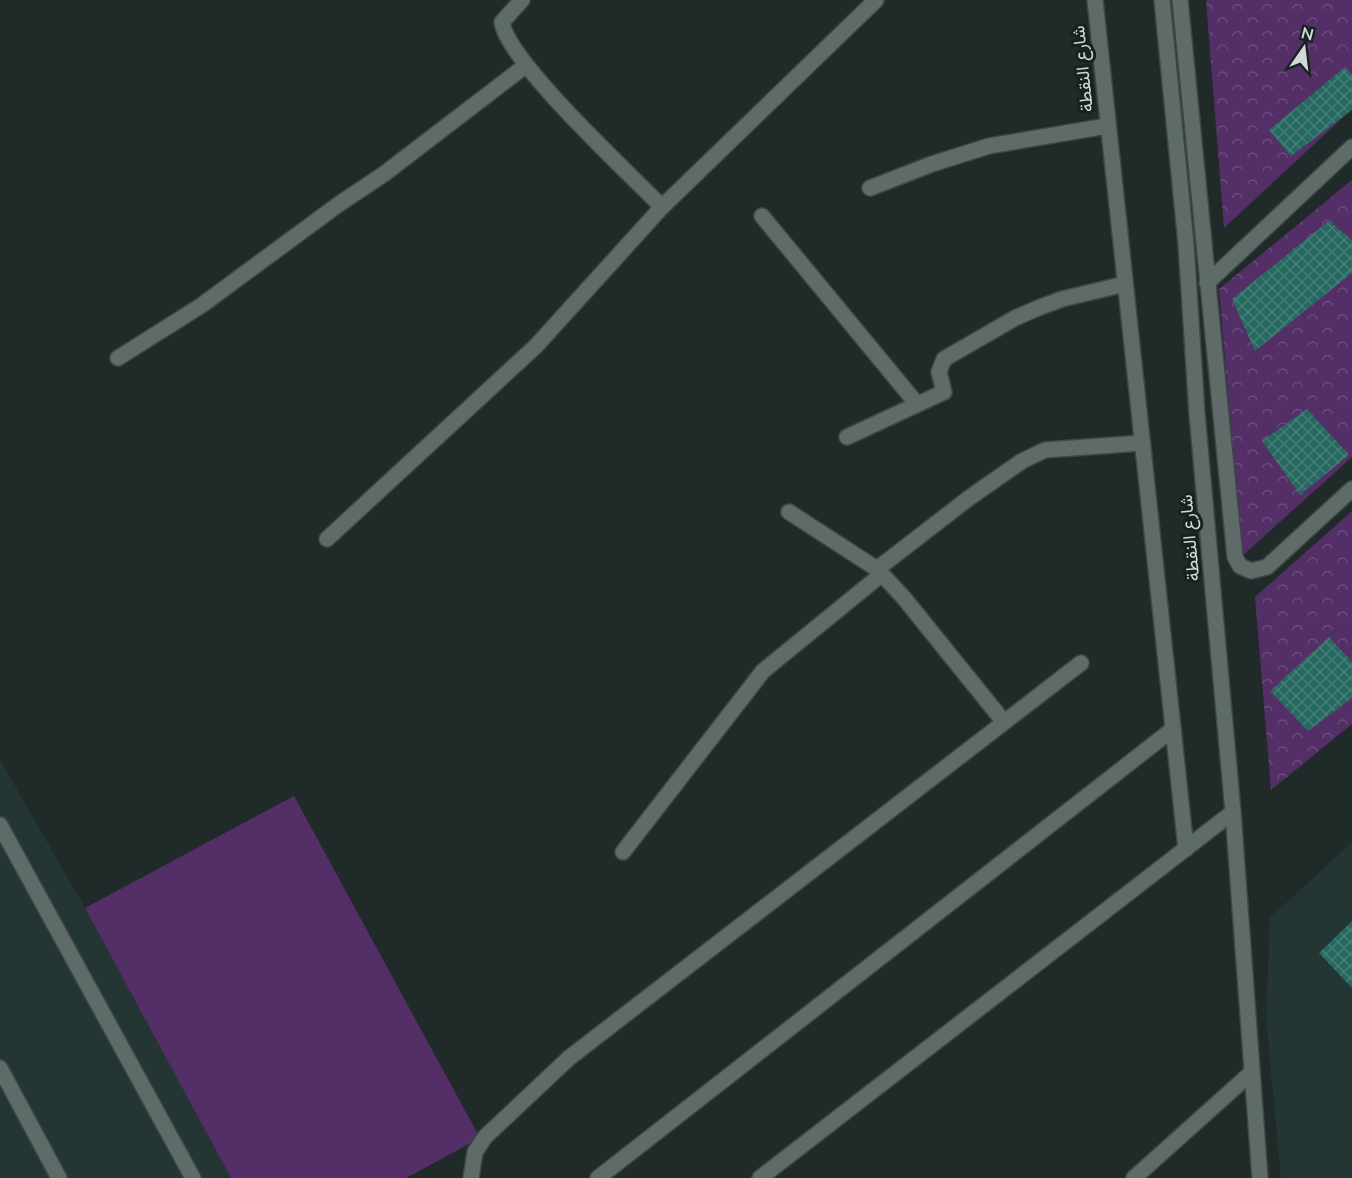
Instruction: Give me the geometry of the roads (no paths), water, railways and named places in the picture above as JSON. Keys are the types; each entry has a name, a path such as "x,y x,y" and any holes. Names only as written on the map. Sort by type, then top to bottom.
{"street":[{"path":"522,0 502,22 503,29 525,66 662,207"},
{"path":"327,539 536,346 662,207 876,0"},
{"name":"شارع النقطة","path":"1095,0 1186,849"},
{"name":"شارع النقطة","path":"1162,0 1186,244 1197,414 1233,812 1260,1178"},
{"path":"1180,0 1235,557 1240,566 1251,571 1267,567 1352,489"},
{"path":"118,358 202,305 339,204 384,174 525,66"},
{"path":"870,188 932,164 989,146 1107,126"},
{"path":"1208,283 1352,147"},
{"path":"762,216 918,404"},
{"path":"847,437 944,392 939,372 944,359 1038,308 1062,299 1125,285"},
{"path":"623,852 763,671 969,498 1022,461 1045,450 1142,443"},
{"path":"789,512 879,572 1004,722"},
{"path":"471,1178 475,1152 485,1137 569,1058 1081,663"},
{"path":"598,1178 1173,729"},
{"path":"760,1178 1233,812"},
{"path":"0,825 193,1178"},
{"path":"0,1068 59,1178"},
{"path":"1134,1178 1251,1073"}]}
